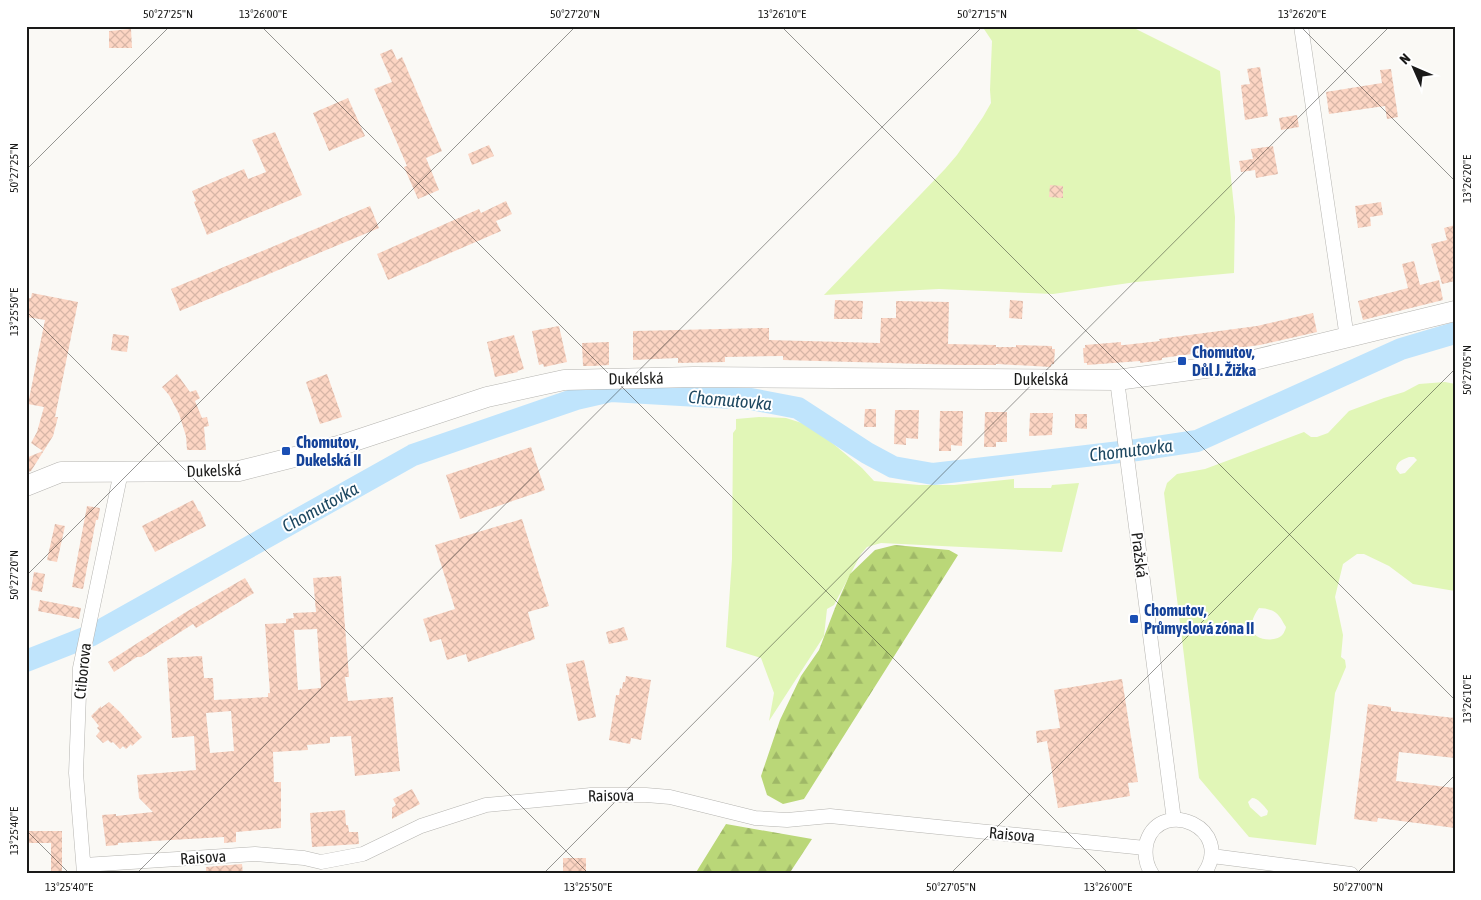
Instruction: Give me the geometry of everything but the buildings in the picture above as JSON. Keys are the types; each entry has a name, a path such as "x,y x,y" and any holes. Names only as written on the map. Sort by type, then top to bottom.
{"street":[{"path":"1301,26 1347,338"},
{"name":"Dukelská","path":"26,486 62,472 239,471 342,445 487,397 564,380 694,376 1117,380 1242,363 1455,311"},
{"name":"Pražská","path":"1117,380 1174,820"},
{"name":"Ctiborova","path":"84,869 76,773 80,668 120,472"},
{"name":"Raisova","path":"84,869 255,854 304,858 322,862 363,854 421,826 486,805 591,795 670,797 755,818 787,820 830,816 1145,848"},
{"path":"1152,874 1145,858 1148,838 1155,829 1164,823 1174,820 1189,822 1202,829 1208,837 1212,856 1209,867 1204,874"},
{"path":"1212,856 1351,874"}],"green space":[{"path":"982,26 1130,26 1220,71 1235,217 1234,273 1136,282 1053,294 939,289 824,295 945,169 983,117 991,103 992,41"},
{"path":"1445,382 1455,384 1455,591 1413,584 1389,566 1364,554 1357,554 1343,564 1335,597 1343,635 1341,657 1345,660 1346,667 1335,693 1316,845 1249,837 1199,778 1164,493 1167,483 1177,474 1205,469 1304,432 1311,437 1328,433 1349,411 1404,392 1419,384","holes":["1409,457 1414,457 1417,460 1405,473 1400,474 1396,469 1397,464","1259,608 1267,609 1277,614 1286,627 1283,634 1279,637 1274,639 1262,638 1253,632 1251,626","1252,798 1259,801 1268,811 1267,815 1261,817 1250,807 1248,802"]},
{"path":"759,417 786,418 805,424 818,431 862,468 874,481 919,485 954,485 1014,479 1014,488 1051,488 1052,485 1079,483 1062,552 881,543 867,547 861,554 834,605 827,609 824,636 769,721 774,693 761,658 726,647 732,559 733,433 736,429 736,419"},
{"path":"895,545 949,550 958,555 804,799 783,804 767,795 761,776 780,720 801,676 819,650 850,574 875,550"},
{"path":"726,824 812,839 789,874 695,874"}],"waterway":[{"name":"Chomutovka","path":"26,661 92,635 413,455 576,399 611,391 751,399 798,408 867,453 893,467 933,474 1197,441 1401,349 1455,333"}],"place":[{"name":"Chomutov, Důl J. Žižka","path":"1182,361"},
{"name":"Chomutov, Dukelská II","path":"286,451"},
{"name":"Chomutov, Průmyslová zóna II","path":"1134,619"}]}
